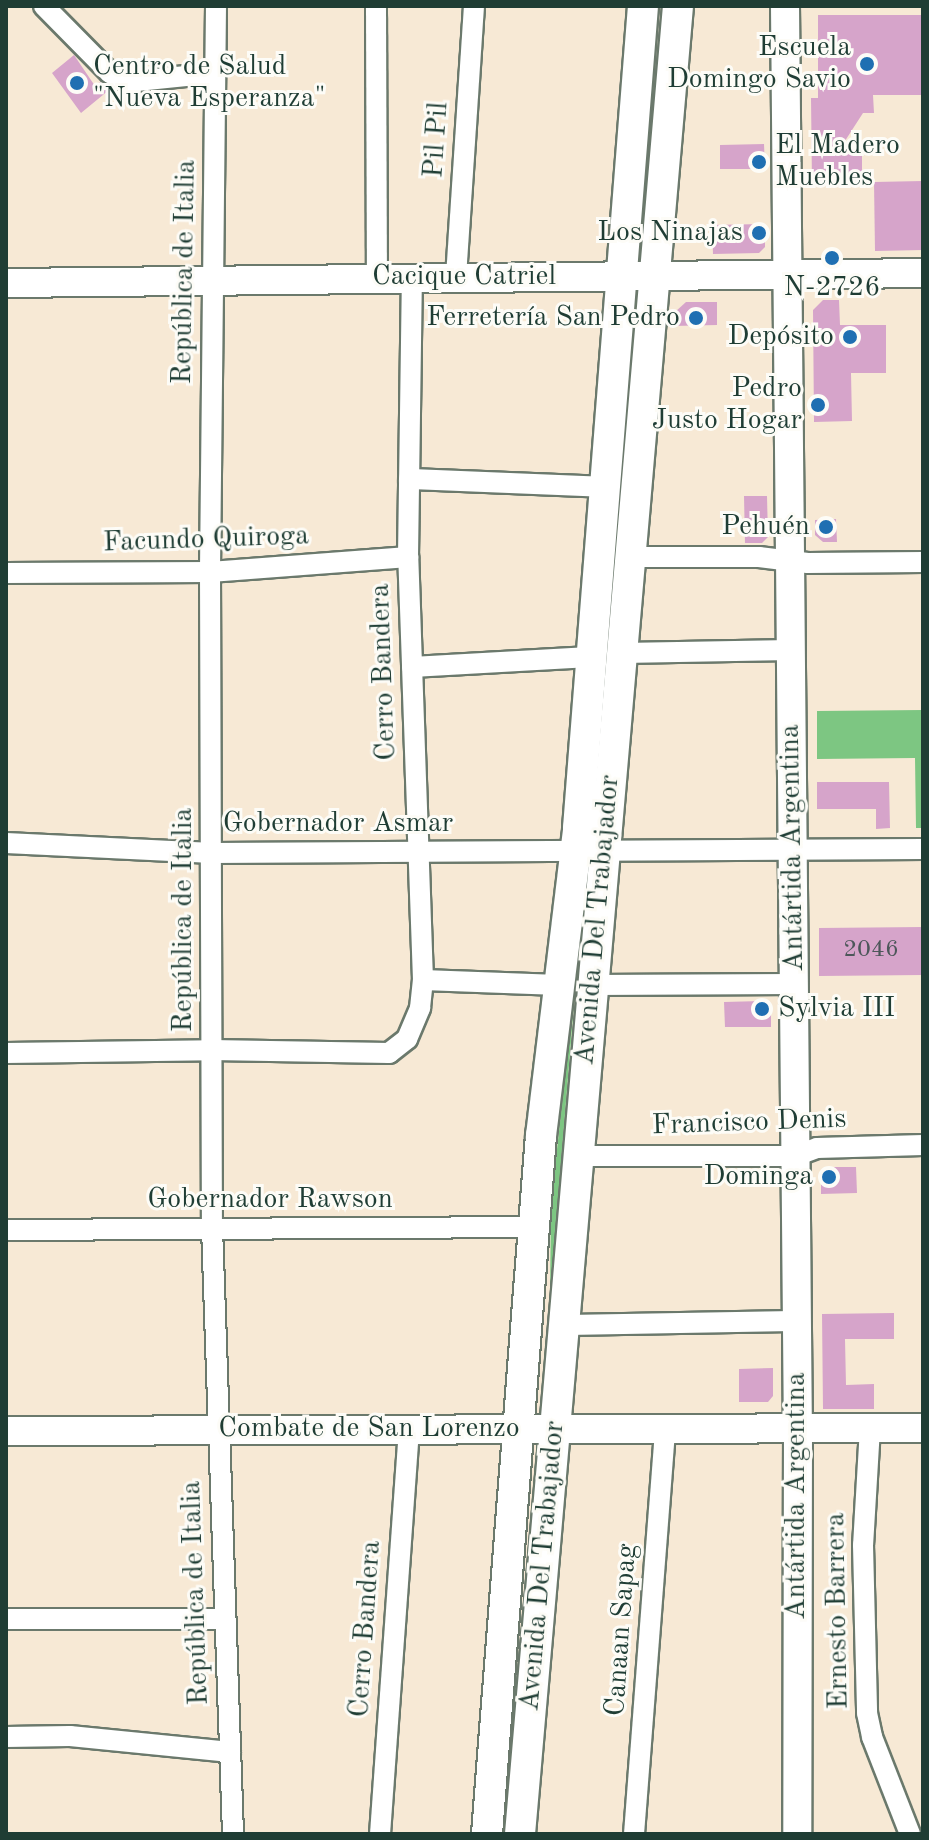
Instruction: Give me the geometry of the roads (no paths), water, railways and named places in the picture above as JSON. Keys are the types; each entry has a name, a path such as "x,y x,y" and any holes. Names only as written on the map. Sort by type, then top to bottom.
{"main road":[{"name":"Avenida Del Trabajador","path":"520,1834 592,985 590,657 643,6"},
{"name":"Avenida Del Trabajador","path":"487,1834 535,1227 559,985 589,850 622,653 675,6"},
{"name":"Antártida Argentina","path":"785,6 798,1429 797,1834"},
{"name":"Cacique Catriel","path":"6,283 923,273"},
{"name":"Combate de San Lorenzo","path":"6,1431 923,1428"}],"street":[{"path":"44,6 110,73 127,82 216,73"},
{"name":"República de Italia","path":"216,6 210,572 212,1227 233,1834"},
{"path":"376,6 377,278"},
{"name":"Pil Pil","path":"456,277 474,6"},
{"path":"667,6 659,89 666,89 675,6"},
{"name":"Cerro Bandera","path":"211,1050 389,1053 407,1039 420,1008 423,980 408,557 412,277"},
{"path":"409,479 604,487"},
{"name":"Facundo Quiroga","path":"6,573 210,572 408,557"},
{"path":"630,557 923,562"},
{"path":"622,653 791,650"},
{"path":"412,667 590,657"},
{"name":"Gobernador Asmar","path":"6,843 213,853 923,849"},
{"path":"423,980 559,985"},
{"path":"592,985 794,984"},
{"path":"6,1053 211,1050"},
{"name":"Francisco Denis","path":"577,1156 795,1156 817,1148 923,1145"},
{"name":"Gobernador Rawson","path":"6,1230 535,1227"},
{"path":"541,1283 541,1301 533,1399 528,1410 525,1407 535,1284 541,1283"},
{"path":"563,1325 797,1321"},
{"name":"Cerro Bandera","path":"380,1834 409,1428"},
{"name":"Ernesto Barrera","path":"870,1428 863,1545 867,1713 876,1750 910,1834"},
{"name":"Canaan Sapag","path":"634,1834 665,1430"},
{"path":"6,1619 225,1619"},
{"path":"6,1737 70,1736 230,1752"}],"place":[{"name":"Escuela Domingo Savio","path":"867,64"},
{"name":"Centro de Salud \"Nueva Esperanza\"","path":"77,83"},
{"name":"El Madero Muebles","path":"759,162"},
{"name":"Los Ninajas","path":"759,233"},
{"name":"N-2726","path":"832,258"},
{"name":"Ferretería San Pedro","path":"696,318"},
{"name":"Depósito","path":"850,337"},
{"name":"Pedro Justo Hogar","path":"818,405"},
{"name":"Pehuén","path":"826,527"},
{"name":"Sylvia III","path":"762,1009"},
{"name":"Dominga","path":"829,1177"}]}
